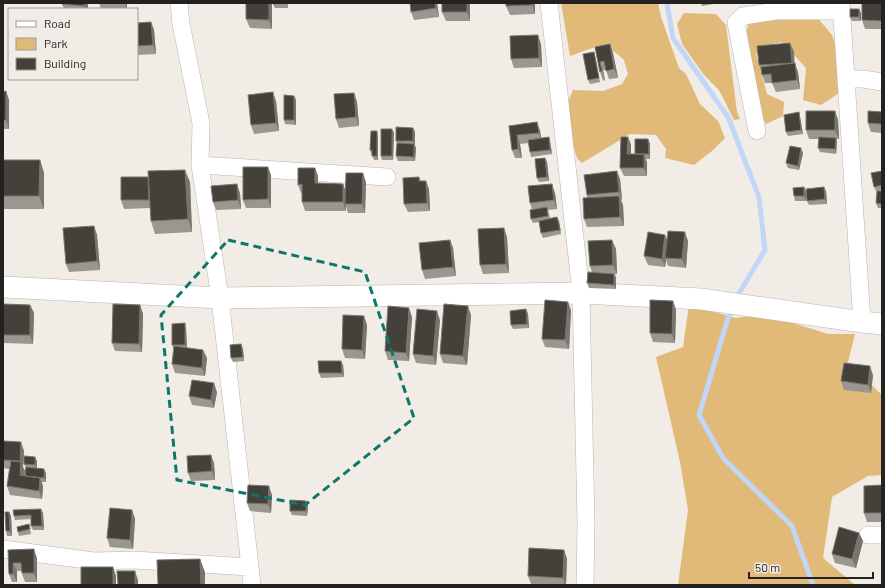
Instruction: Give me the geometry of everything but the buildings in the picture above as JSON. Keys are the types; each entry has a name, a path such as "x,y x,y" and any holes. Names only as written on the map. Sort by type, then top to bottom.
{"street":[{"path":"179,3 202,123 200,165 220,298 252,585"},
{"path":"549,3 581,293 586,523 585,585"},
{"path":"3,287 220,298 581,293 701,299 872,323 846,79 842,8 835,12 776,11 744,16 736,23 757,131"},
{"path":"846,79 882,82"},
{"path":"200,165 387,177"},
{"path":"3,549 94,562 134,560 250,567"}],"highlighted area":[{"path":"228,240 365,272 414,418 305,505 177,480 161,315"}],"green space":[{"path":"561,3 658,3 661,17 679,68 686,74 700,104 718,121 725,138 712,151 694,165 665,158 666,149 656,135 630,134 582,163 577,158 567,127 567,104 573,90 603,91 622,84 628,74 624,60 610,48 595,47 570,56"},
{"path":"684,13 716,14 726,25 737,112 740,119 734,120 719,90 704,75 682,44 677,24"},
{"path":"816,16 832,35 837,50 837,83 839,93 821,105 803,100 806,68 782,42 762,46 756,54 767,94 784,102 783,116 766,124 761,115 746,34 749,21"},
{"path":"689,305 736,318 765,314 828,334 855,334 848,362 882,395 882,475 868,476 832,497 823,558 856,585 678,585 688,510 680,462 656,357 683,347"}],"waterway":[{"path":"667,3 673,38 728,117 759,197 765,250 738,295"},
{"path":"732,311 727,321 699,415 723,458 792,526 813,585"}]}
